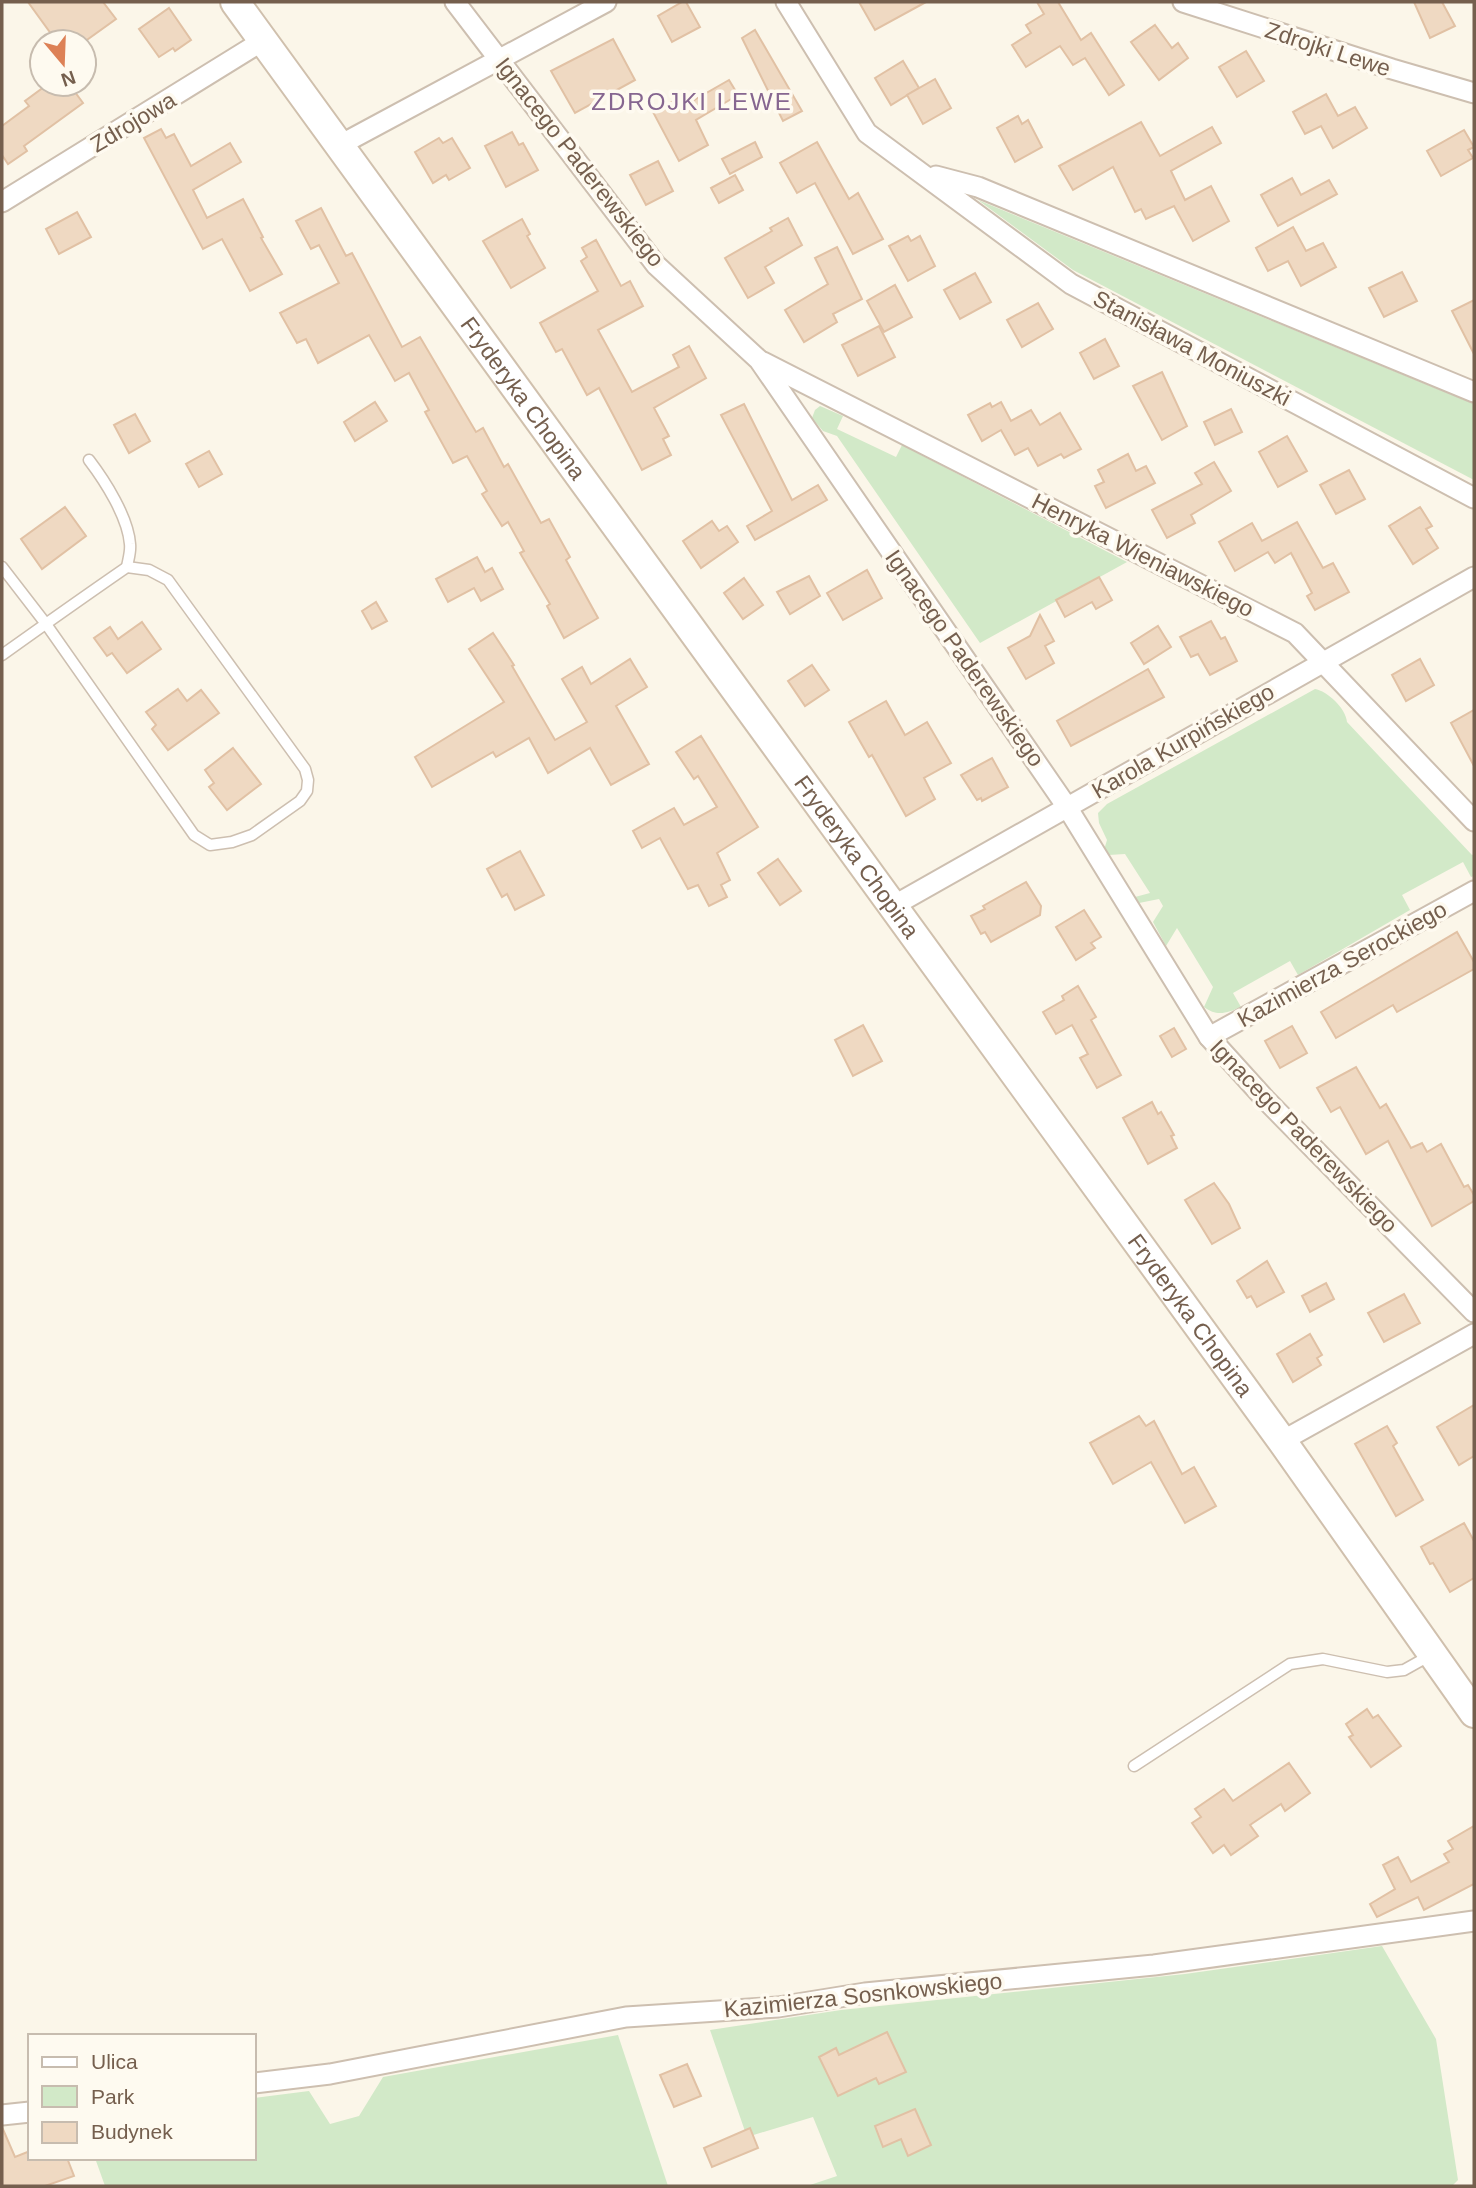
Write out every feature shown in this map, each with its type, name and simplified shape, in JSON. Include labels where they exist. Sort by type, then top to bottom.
[{"type":"street","name":"Fryderyka Chopina","points":[[235,2],[1282,1441],[1474,1713]]},
{"type":"street","name":"Ignacego Paderewskiego","points":[[455,2],[656,265],[759,360],[1067,807],[1209,1037],[1265,1099],[1474,1312]]},
{"type":"street","points":[[340,145],[606,2]]},
{"type":"street","name":"Stanisława Moniuszki","points":[[786,2],[867,132],[1071,284],[1474,498]]},
{"type":"street","name":"Zdrojki Lewe","points":[[1183,2],[1474,93]]},
{"type":"street","name":"Zdrojowa","points":[[2,202],[264,40]]},
{"type":"street","name":"Stanisława Moniuszki","points":[[925,173],[978,187],[1474,392]]},
{"type":"street","name":"Henryka Wieniawskiego","points":[[759,360],[1295,633],[1474,821]]},
{"type":"street","name":"Karola Kurpińskiego","points":[[893,906],[1474,577]]},
{"type":"street","name":"Kazimierza Serockiego","points":[[1209,1037],[1474,891]]},
{"type":"street","points":[[1282,1441],[1474,1334]]},
{"type":"street","name":"Kazimierza Sosnkowskiego","points":[[256,2083],[330,2074],[626,2017],[778,2007],[865,1993],[1153,1965],[1474,1921]]},
{"type":"street","points":[[2,2115],[28,2112]]},
{"type":"lane","points":[[89,460],[101,476],[126,525],[130,546],[127,567]]},
{"type":"lane","points":[[2,567],[46,624],[194,835],[210,845],[232,842],[252,835],[300,802],[307,791],[305,769],[168,580],[149,570],[127,567],[46,624],[2,655]]},
{"type":"lane","points":[[1134,1766],[1290,1664],[1323,1658],[1387,1672],[1404,1670],[1433,1654]]},
{"type":"green space","points":[[978,200],[1474,404],[1474,480],[1073,270]]},
{"type":"green space","points":[[820,406],[843,416],[837,429],[896,457],[902,445],[1127,562],[980,643],[837,436],[823,431],[812,418]]},
{"type":"green space","points":[[1315,689],[1335,701],[1347,722],[1472,855],[1474,854],[1474,876],[1471,877],[1463,862],[1402,895],[1410,910],[1298,975],[1290,961],[1233,993],[1241,1007],[1227,1012],[1213,1012],[1204,1007],[1213,987],[1177,928],[1166,946],[1153,922],[1163,906],[1159,899],[1139,903],[1135,897],[1150,893],[1125,854],[1109,855],[1104,850],[1107,840],[1099,823],[1098,813],[1107,804]]},
{"type":"green space","points":[[1382,1946],[1436,2039],[1458,2180],[1452,2186],[807,2186],[837,2176],[813,2117],[747,2137],[710,2030],[841,2010],[1185,1974]]},
{"type":"green space","points":[[618,2035],[668,2186],[105,2186],[96,2160],[256,2160],[256,2098],[309,2091],[330,2124],[359,2116],[383,2077]]},
{"type":"building","points":[[28,2],[103,2],[116,19],[98,32],[98,28],[47,28]]},
{"type":"building","points":[[686,2],[700,27],[672,42],[658,16]]},
{"type":"building","points":[[859,2],[926,2],[875,30]]},
{"type":"building","points":[[1037,2],[1058,2],[1081,40],[1091,33],[1124,85],[1109,95],[1085,58],[1073,65],[1060,46],[1026,67],[1012,45],[1031,33],[1026,25],[1044,14]]},
{"type":"building","points":[[1414,2],[1442,2],[1455,26],[1430,38]]},
{"type":"building","points":[[169,8],[191,40],[175,51],[173,48],[159,57],[139,29]]},
{"type":"building","points":[[1155,25],[1172,48],[1178,43],[1188,58],[1159,80],[1131,42]]},
{"type":"building","points":[[755,30],[802,111],[783,121],[742,38]]},
{"type":"building","points":[[613,39],[635,80],[575,113],[551,71]]},
{"type":"building","points":[[1246,51],[1264,81],[1237,97],[1219,67]]},
{"type":"building","points":[[903,61],[919,88],[891,105],[875,78]]},
{"type":"building","points":[[935,79],[951,108],[923,124],[907,95]]},
{"type":"building","points":[[729,80],[738,95],[696,120],[708,145],[679,161],[653,112],[683,96],[687,104]]},
{"type":"building","points":[[1326,94],[1338,116],[1355,107],[1367,128],[1333,148],[1321,126],[1305,134],[1293,112]]},
{"type":"building","points":[[29,98],[79,98],[83,103],[24,146],[27,151],[8,164],[2,155],[2,126],[29,106],[25,101]]},
{"type":"building","points":[[1018,116],[1022,124],[1028,120],[1042,147],[1015,162],[997,128]]},
{"type":"building","points":[[1141,122],[1160,156],[1212,127],[1221,143],[1171,171],[1185,200],[1211,186],[1229,221],[1193,241],[1174,206],[1146,219],[1141,209],[1135,212],[1113,167],[1073,190],[1059,166]]},
{"type":"building","points":[[161,129],[166,138],[174,134],[191,166],[230,143],[241,162],[193,190],[207,218],[243,199],[282,274],[250,291],[222,239],[203,249],[144,138]]},
{"type":"building","points":[[1464,130],[1474,147],[1468,150],[1473,158],[1441,176],[1427,151]]},
{"type":"building","points":[[512,132],[519,145],[523,143],[538,170],[506,187],[485,146]]},
{"type":"building","points":[[439,138],[443,143],[452,138],[470,168],[449,180],[446,175],[433,183],[415,152]]},
{"type":"building","points":[[755,142],[762,157],[730,174],[722,159]]},
{"type":"building","points":[[817,142],[849,199],[858,193],[883,239],[853,254],[815,183],[797,193],[780,163]]},
{"type":"building","points":[[658,161],[673,191],[646,205],[630,175]]},
{"type":"building","points":[[735,175],[743,190],[719,203],[711,188]]},
{"type":"building","points":[[1292,178],[1301,195],[1329,180],[1337,194],[1278,226],[1261,195]]},
{"type":"building","points":[[321,208],[346,256],[352,253],[402,347],[420,337],[476,432],[483,428],[504,467],[508,464],[541,523],[549,519],[570,557],[566,560],[598,618],[564,638],[547,606],[550,604],[520,553],[524,551],[508,522],[502,526],[482,494],[487,491],[467,456],[453,463],[425,412],[429,410],[409,373],[395,381],[369,335],[318,363],[306,339],[297,343],[280,313],[339,283],[319,245],[311,249],[296,221]]},
{"type":"building","points":[[77,212],[91,237],[59,254],[46,229]]},
{"type":"building","points":[[788,218],[802,245],[765,267],[774,283],[748,298],[725,258],[772,231],[770,228]]},
{"type":"building","points":[[522,219],[530,234],[527,236],[545,268],[511,288],[483,241]]},
{"type":"building","points":[[1293,227],[1306,251],[1323,243],[1336,267],[1301,286],[1288,261],[1268,271],[1256,248]]},
{"type":"building","points":[[908,236],[911,241],[920,236],[935,266],[908,281],[889,246]]},
{"type":"building","points":[[596,240],[621,286],[630,281],[643,306],[598,330],[632,392],[679,367],[673,355],[689,346],[706,378],[654,408],[669,436],[663,439],[671,455],[642,470],[599,388],[587,395],[562,349],[556,352],[540,323],[598,291],[581,261],[587,257],[582,248]]},
{"type":"building","points":[[837,247],[862,299],[833,314],[837,322],[804,342],[785,310],[828,284],[815,258]]},
{"type":"building","points":[[1402,272],[1417,301],[1384,317],[1369,288]]},
{"type":"building","points":[[975,273],[991,302],[960,319],[944,290]]},
{"type":"building","points":[[895,285],[912,317],[884,332],[867,301]]},
{"type":"building","points":[[1474,300],[1474,354],[1452,311]]},
{"type":"building","points":[[1038,303],[1053,329],[1022,347],[1007,320]]},
{"type":"building","points":[[879,326],[895,357],[858,376],[842,345]]},
{"type":"building","points":[[1105,339],[1119,366],[1094,379],[1080,353]]},
{"type":"building","points":[[1162,372],[1187,426],[1162,440],[1133,386]]},
{"type":"building","points":[[375,402],[387,421],[355,441],[344,422]]},
{"type":"building","points":[[1001,402],[1011,421],[1031,410],[1040,425],[1060,413],[1081,449],[1064,458],[1061,454],[1038,466],[1028,448],[1015,455],[1001,430],[982,441],[968,415],[990,403],[992,407]]},
{"type":"building","points":[[744,404],[792,500],[818,485],[827,500],[755,540],[747,526],[772,511],[721,415]]},
{"type":"building","points":[[1231,409],[1242,432],[1215,445],[1204,422]]},
{"type":"building","points":[[135,414],[150,441],[129,453],[114,425]]},
{"type":"building","points":[[1287,436],[1307,471],[1278,487],[1259,452]]},
{"type":"building","points":[[209,451],[222,474],[199,487],[186,464]]},
{"type":"building","points":[[1128,454],[1136,471],[1146,466],[1155,483],[1106,508],[1095,486],[1104,482],[1098,470]]},
{"type":"building","points":[[1214,462],[1231,491],[1191,515],[1195,523],[1167,538],[1152,510],[1202,484],[1195,473]]},
{"type":"building","points":[[1349,470],[1365,499],[1336,514],[1320,485]]},
{"type":"building","points":[[65,507],[86,536],[42,569],[21,539]]},
{"type":"building","points":[[1420,507],[1432,526],[1426,529],[1438,548],[1413,564],[1389,526]]},
{"type":"building","points":[[712,521],[719,531],[727,526],[738,542],[701,568],[683,541]]},
{"type":"building","points":[[1297,522],[1323,568],[1333,563],[1349,592],[1315,610],[1307,596],[1312,593],[1291,553],[1275,563],[1268,552],[1235,571],[1219,542],[1252,523],[1262,541]]},
{"type":"building","points":[[477,557],[485,572],[492,568],[503,589],[481,601],[474,588],[448,602],[436,579]]},
{"type":"building","points":[[867,570],[882,598],[843,620],[827,593]]},
{"type":"building","points":[[809,576],[820,596],[790,614],[777,592]]},
{"type":"building","points":[[1099,577],[1112,600],[1096,609],[1092,602],[1065,617],[1056,600]]},
{"type":"building","points":[[744,578],[763,605],[743,619],[724,593]]},
{"type":"building","points":[[376,602],[387,621],[372,629],[362,611]]},
{"type":"building","points":[[1040,615],[1054,641],[1045,646],[1054,663],[1026,679],[1008,648],[1030,636]]},
{"type":"building","points":[[1211,621],[1221,639],[1225,637],[1237,661],[1210,675],[1198,654],[1191,657],[1180,637]]},
{"type":"building","points":[[142,622],[161,649],[127,673],[112,653],[107,656],[94,638],[110,627],[118,639]]},
{"type":"building","points":[[1158,626],[1171,647],[1144,664],[1131,643]]},
{"type":"building","points":[[493,633],[514,665],[512,666],[555,740],[587,722],[562,679],[582,667],[591,684],[630,659],[647,687],[616,706],[649,764],[611,785],[590,748],[548,773],[529,738],[496,757],[493,752],[432,787],[415,757],[504,702],[469,649]]},
{"type":"building","points":[[1420,659],[1434,685],[1406,701],[1392,675]]},
{"type":"building","points":[[812,665],[829,690],[805,706],[788,681]]},
{"type":"building","points":[[1148,669],[1164,697],[1071,746],[1057,721]]},
{"type":"building","points":[[178,689],[187,701],[201,690],[219,713],[168,750],[152,729],[156,725],[146,712]]},
{"type":"building","points":[[886,701],[905,735],[927,722],[951,763],[924,778],[935,799],[906,816],[872,755],[869,757],[849,722]]},
{"type":"building","points":[[1474,710],[1474,766],[1451,723]]},
{"type":"building","points":[[701,736],[758,827],[717,853],[730,880],[721,885],[727,897],[709,906],[698,885],[688,889],[660,838],[642,848],[633,831],[674,808],[684,825],[717,807],[698,776],[694,779],[676,752]]},
{"type":"building","points":[[233,748],[261,784],[227,810],[209,787],[214,783],[205,770]]},
{"type":"building","points":[[992,758],[1008,787],[982,801],[981,798],[977,800],[961,775]]},
{"type":"building","points":[[520,851],[544,895],[515,910],[507,894],[502,897],[487,869]]},
{"type":"building","points":[[778,859],[801,891],[780,905],[758,873]]},
{"type":"building","points":[[1026,882],[1041,906],[1040,915],[991,942],[985,932],[981,934],[971,916],[985,909],[983,906]]},
{"type":"building","points":[[1084,910],[1101,937],[1091,943],[1095,948],[1076,960],[1056,927]]},
{"type":"building","points":[[1457,932],[1474,962],[1474,969],[1397,1012],[1393,1005],[1336,1038],[1321,1012]]},
{"type":"building","points":[[1078,986],[1096,1017],[1091,1020],[1121,1075],[1097,1088],[1080,1058],[1088,1054],[1072,1025],[1056,1034],[1043,1012],[1064,1000],[1062,996]]},
{"type":"building","points":[[863,1025],[882,1061],[853,1076],[835,1040]]},
{"type":"building","points":[[1292,1026],[1307,1053],[1280,1068],[1265,1041]]},
{"type":"building","points":[[1174,1028],[1186,1049],[1172,1057],[1160,1036]]},
{"type":"building","points":[[1356,1067],[1380,1108],[1386,1104],[1411,1148],[1422,1143],[1427,1152],[1441,1144],[1464,1187],[1468,1185],[1474,1195],[1474,1201],[1432,1226],[1388,1141],[1366,1154],[1340,1107],[1331,1112],[1317,1088]]},
{"type":"building","points":[[1152,1102],[1174,1135],[1171,1136],[1177,1148],[1148,1164],[1123,1118]]},
{"type":"building","points":[[1214,1183],[1229,1204],[1240,1228],[1212,1244],[1185,1200]]},
{"type":"building","points":[[1267,1261],[1284,1292],[1257,1307],[1251,1296],[1247,1298],[1237,1281]]},
{"type":"building","points":[[1326,1283],[1334,1299],[1310,1312],[1302,1296]]},
{"type":"building","points":[[1404,1294],[1420,1323],[1384,1342],[1368,1313]]},
{"type":"building","points":[[1310,1334],[1322,1355],[1317,1358],[1321,1365],[1293,1382],[1277,1354]]},
{"type":"building","points":[[1474,1405],[1474,1456],[1459,1465],[1437,1427]]},
{"type":"building","points":[[1139,1416],[1146,1426],[1154,1421],[1182,1474],[1194,1467],[1216,1506],[1185,1523],[1151,1462],[1113,1484],[1090,1443]]},
{"type":"building","points":[[1387,1426],[1397,1443],[1393,1446],[1423,1500],[1396,1516],[1355,1444]]},
{"type":"building","points":[[1464,1523],[1474,1541],[1474,1578],[1450,1592],[1421,1547]]},
{"type":"building","points":[[1367,1709],[1373,1718],[1378,1715],[1401,1746],[1371,1767],[1349,1737],[1353,1735],[1346,1724]]},
{"type":"building","points":[[1289,1763],[1310,1793],[1285,1811],[1281,1804],[1250,1825],[1258,1836],[1231,1855],[1224,1845],[1213,1853],[1192,1823],[1201,1817],[1195,1809],[1224,1789],[1233,1801]]},
{"type":"building","points":[[1474,1826],[1474,1884],[1424,1910],[1418,1897],[1377,1917],[1370,1904],[1395,1889],[1383,1865],[1398,1857],[1411,1882],[1449,1862],[1444,1854],[1453,1849],[1448,1841]]},
{"type":"building","points":[[887,2032],[906,2072],[879,2084],[876,2078],[838,2096],[819,2057],[836,2048],[839,2055]]},
{"type":"building","points":[[687,2064],[701,2096],[674,2107],[660,2075]]},
{"type":"building","points":[[915,2109],[931,2145],[908,2156],[901,2139],[883,2147],[875,2126]]},
{"type":"building","points":[[2,2127],[15,2157],[28,2152],[28,2160],[68,2160],[74,2176],[45,2186],[2,2186]]},
{"type":"building","points":[[750,2128],[758,2148],[712,2167],[704,2148]]},
{"type":"district","name":"ZDROJKI LEWE","points":[[692,102]]}]
